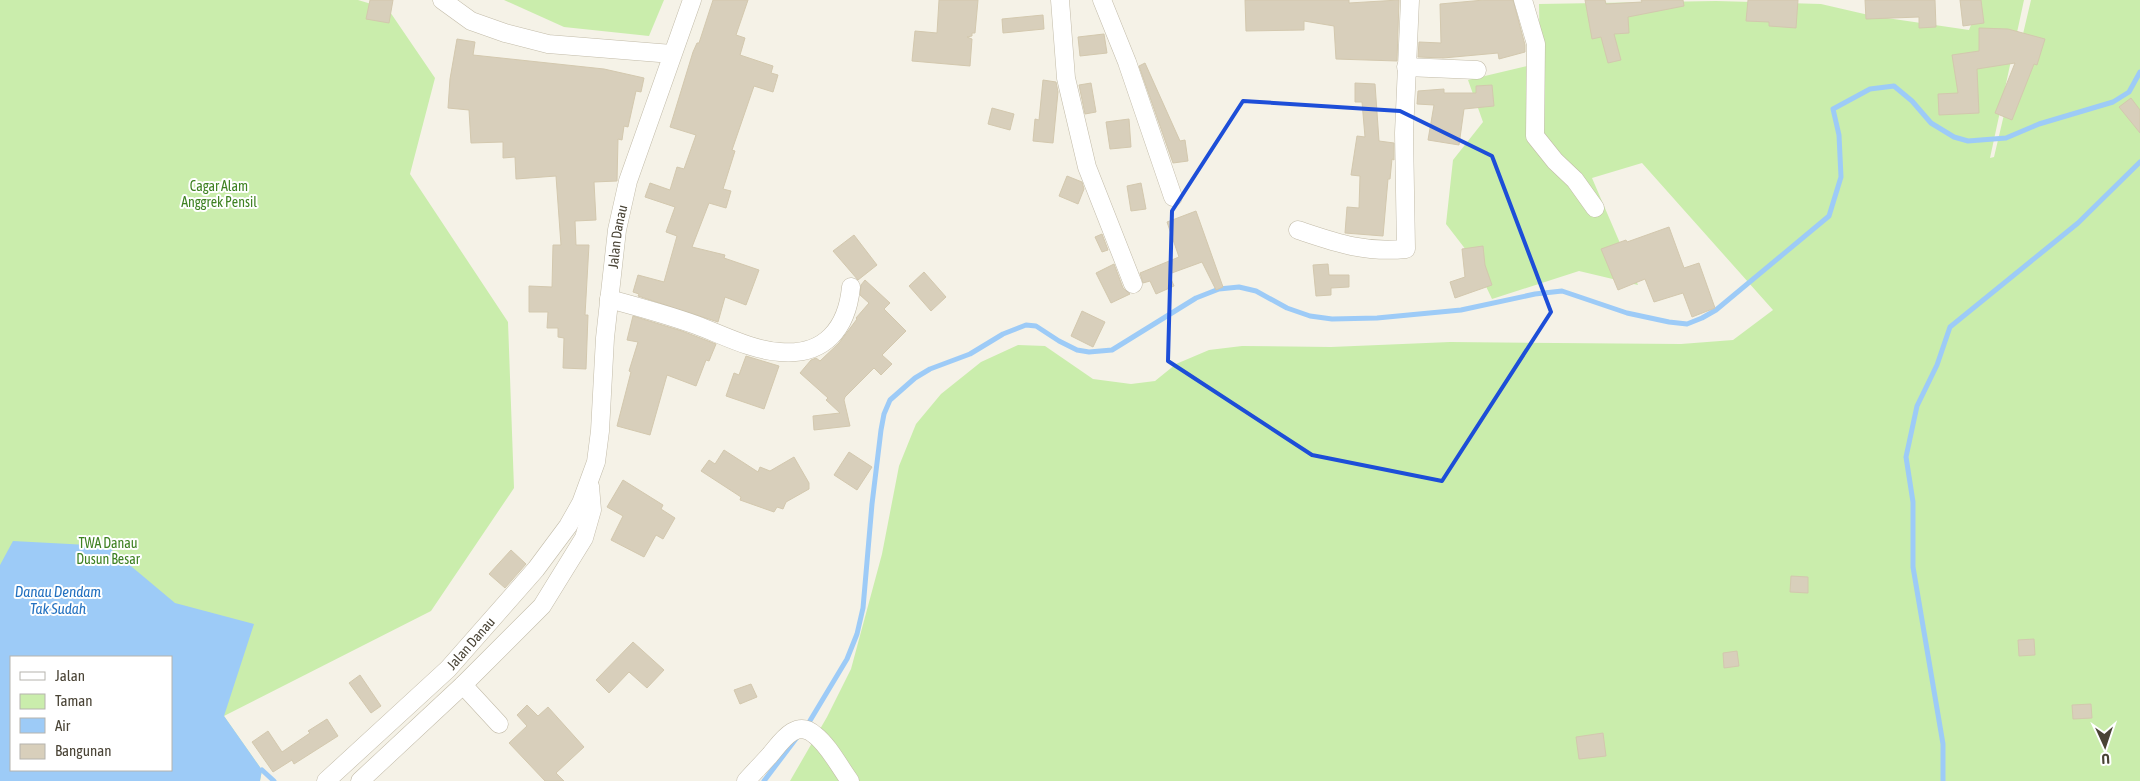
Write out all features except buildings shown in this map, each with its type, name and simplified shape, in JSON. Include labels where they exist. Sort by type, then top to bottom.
[{"type":"street","points":[[442,0],[471,22],[505,34],[540,42],[582,48],[672,54]]},
{"type":"street","name":"Jalan Danau","points":[[326,781],[448,669],[530,576],[568,526],[589,483],[596,462],[600,431],[605,338],[616,230],[628,181],[692,0]]},
{"type":"street","points":[[1060,0],[1066,78],[1085,158],[1110,229],[1133,284]]},
{"type":"street","points":[[1102,0],[1127,62],[1173,198]]},
{"type":"street","points":[[1298,230],[1341,244],[1368,250],[1406,249],[1403,182],[1410,0]]},
{"type":"street","points":[[1523,0],[1536,44],[1535,136],[1555,161],[1575,180],[1595,208]]},
{"type":"street","points":[[1406,68],[1477,70]]},
{"type":"street","points":[[609,298],[669,316],[744,343],[778,352],[794,352],[825,342],[839,327],[849,307],[851,287]]},
{"type":"street","name":"Jalan Danau","points":[[360,781],[463,685],[542,606],[584,538],[592,510],[589,483]]},
{"type":"street","points":[[463,685],[499,724]]},
{"type":"street","points":[[746,781],[785,736],[796,730],[803,729],[810,731],[819,738],[850,781]]},
{"type":"highlighted area","points":[[1243,101],[1400,111],[1492,156],[1551,312],[1442,481],[1312,455],[1168,361],[1172,211]]},
{"type":"green space","name":"Cagar Alam Anggrek Pensil","points":[[0,0],[358,0],[388,9],[435,78],[410,174],[508,322],[514,488],[431,611],[224,716],[262,770],[260,781],[0,781]]},
{"type":"green space","points":[[504,0],[664,0],[649,36],[564,27]]},
{"type":"green space","points":[[1981,0],[2024,0],[1990,158],[1994,157],[2031,0],[2140,0],[2140,781],[790,781],[827,717],[851,669],[882,554],[899,466],[916,424],[941,394],[981,362],[1018,345],[1045,346],[1093,379],[1131,384],[1155,381],[1176,364],[1209,350],[1242,346],[1331,347],[1450,342],[1681,344],[1733,340],[1773,310],[1642,163],[1592,178],[1638,285],[1579,271],[1492,299],[1473,259],[1446,224],[1453,160],[1483,122],[1468,80],[1540,63],[1539,4],[1716,1],[1821,4],[1873,16],[1969,30]]},
{"type":"water","name":"Danau Dendam Tak Sudah","points":[[13,541],[107,546],[175,603],[254,624],[224,716],[262,770],[260,781],[0,781],[0,565]]},
{"type":"waterway","points":[[808,724],[847,659],[857,634],[863,608],[872,504],[884,414],[890,400],[915,378],[930,369],[970,354],[1003,334],[1026,325],[1036,326],[1077,350],[1089,352],[1112,350],[1196,298],[1219,289],[1239,287],[1256,291],[1287,308],[1310,316],[1332,319],[1377,318],[1461,310],[1535,294],[1562,291],[1627,313],[1687,324],[1716,310],[1829,216],[1841,177],[1839,135],[1833,109],[1870,89],[1894,86],[1912,101],[1931,123],[1954,137],[1968,141],[2006,138],[2039,124],[2113,102],[2129,92],[2140,72]]},
{"type":"waterway","points":[[1943,781],[1943,744],[1913,567],[1913,502],[1906,457],[1917,406],[1937,365],[1950,327],[2078,223],[2140,162]]},
{"type":"waterway","points":[[764,781],[798,736]]},
{"type":"waterway","points":[[262,770],[274,781]]},
{"type":"park label","name":"TWA Danau Dusun Besar","points":[[108,552]]}]
